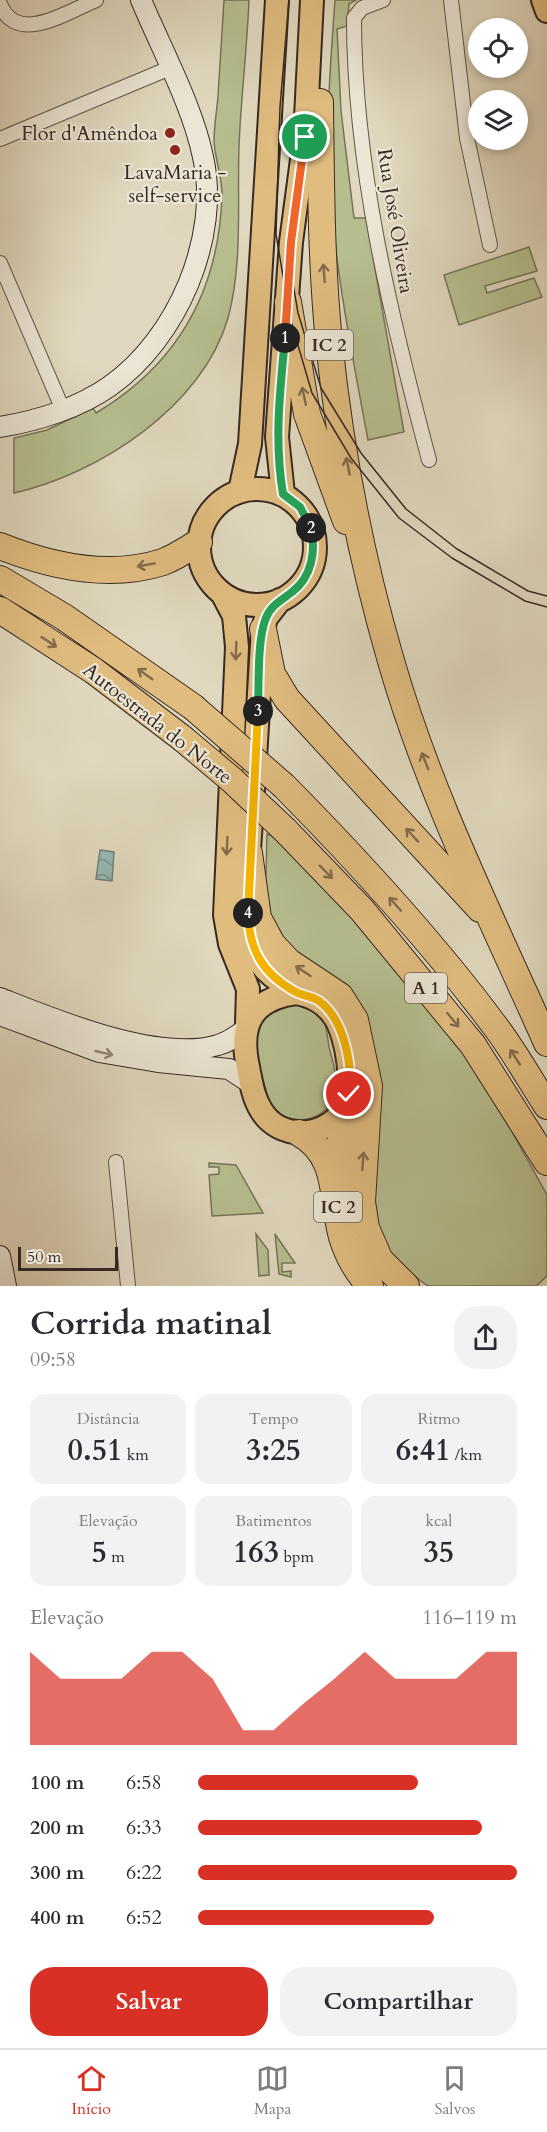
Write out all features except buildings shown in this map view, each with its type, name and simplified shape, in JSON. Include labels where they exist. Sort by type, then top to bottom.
[{"type":"highway","name":"IC 2","points":[[320,102],[322,239],[329,341],[339,419],[370,586],[391,662],[423,756],[494,925],[547,1042]]},
{"type":"highway","name":"IC 2","points":[[288,302],[298,372],[312,431],[370,586]]},
{"type":"highway","points":[[0,546],[52,564],[87,568],[127,567],[163,561],[200,542]]},
{"type":"highway","name":"Autoestrada do Norte","points":[[0,579],[64,617],[193,707],[284,786],[347,849],[423,935],[496,1028],[547,1106]]},
{"type":"highway","name":"Autoestrada do Norte","points":[[0,610],[94,670],[182,738],[285,830],[362,910],[473,1045],[547,1162]]},
{"type":"highway","points":[[263,629],[270,668],[287,699],[494,925]]},
{"type":"highway","points":[[249,853],[258,918],[272,944],[289,962],[340,996],[355,1020],[369,1086],[362,1202],[366,1228],[379,1258]]},
{"type":"highway","points":[[343,1112],[340,1143],[353,1218],[365,1246],[406,1286]]},
{"type":"highway","name":"IC 2","points":[[299,1133],[312,1142],[326,1159],[333,1175],[341,1234],[348,1255],[356,1271],[370,1286]]},
{"type":"highway","points":[[531,1139],[547,1172]]},
{"type":"main road","points":[[259,318],[250,258],[252,158],[261,0]]},
{"type":"main road","points":[[240,490],[249,458],[259,318],[267,132],[277,0]]},
{"type":"main road","name":"IC 2","points":[[288,302],[291,242],[305,137],[312,0]]},
{"type":"main road","name":"IC 2","points":[[291,242],[311,175],[320,102],[325,0]]},
{"type":"main road","points":[[543,0],[547,11]]},
{"type":"main road","points":[[283,494],[277,437],[288,302]]},
{"type":"main road","points":[[240,490],[267,490],[283,494],[300,507],[307,518],[313,545],[312,561],[304,580],[280,600],[266,618],[263,629],[249,853],[251,943],[265,969],[296,993],[321,1002],[336,1019],[346,1054],[350,1086],[343,1112],[324,1128],[299,1133],[286,1131],[268,1120],[255,1098],[244,1046],[248,988],[226,931],[237,647],[234,616],[223,596],[206,574],[200,542],[207,517],[214,508],[240,490]]},
{"type":"main road","points":[[223,596],[250,605],[280,600]]},
{"type":"main road","points":[[246,1026],[256,1010],[269,1000],[296,993]]},
{"type":"street","points":[[0,4],[3,12],[15,24],[34,26],[96,0]]},
{"type":"street","points":[[0,428],[63,410],[110,386],[146,356],[175,312],[191,276],[203,237],[206,195],[204,158],[194,124],[141,0]]},
{"type":"street","name":"Rua José Oliveira","points":[[382,0],[362,8],[354,18],[365,158],[385,284],[429,460]]},
{"type":"street","points":[[451,0],[467,138],[490,245]]},
{"type":"street","points":[[0,139],[170,68]]},
{"type":"street","points":[[0,263],[63,410]]},
{"type":"street","points":[[0,998],[104,1036],[171,1048],[210,1048],[230,1041],[246,1026]]},
{"type":"street","points":[[0,1015],[99,1052],[158,1062],[221,1067],[242,1076],[252,1084]]},
{"type":"street","points":[[116,1162],[128,1286]]},
{"type":"street","points":[[0,1256],[6,1286]]},
{"type":"green space","points":[[224,0],[249,0],[239,146],[236,276],[228,318],[215,350],[196,380],[172,407],[144,431],[80,470],[47,484],[14,493],[14,438],[47,430],[93,408],[96,413],[125,393],[150,372],[171,348],[189,321],[202,293],[213,262],[222,195],[214,130]]},
{"type":"green space","points":[[335,0],[356,0],[349,4],[347,26],[337,29],[341,111],[354,218],[366,218],[404,432],[368,440],[341,287],[329,171],[328,116]]},
{"type":"green space","points":[[529,247],[537,271],[485,286],[487,293],[534,278],[542,297],[459,325],[444,275]]},
{"type":"green space","points":[[267,834],[280,839],[363,927],[459,1046],[505,1119],[547,1195],[547,1276],[536,1286],[428,1286],[395,1262],[370,1222],[373,1093],[284,945],[262,897],[266,873]]},
{"type":"green space","points":[[295,1004],[316,1014],[325,1024],[336,1080],[334,1097],[324,1111],[317,1116],[301,1120],[292,1119],[277,1112],[266,1098],[256,1047],[258,1026],[262,1018],[269,1011]]},
{"type":"green space","points":[[209,1163],[236,1165],[263,1213],[212,1216],[209,1175],[219,1174],[219,1167],[209,1167]]},
{"type":"green space","points":[[256,1234],[268,1250],[269,1275],[259,1276]]},
{"type":"green space","points":[[275,1234],[295,1263],[282,1263],[282,1272],[291,1271],[291,1277],[279,1274]]},
{"type":"water","points":[[100,850],[114,852],[112,881],[96,879]]},
{"type":"tram line","points":[[289,0],[280,107],[276,234],[290,318],[312,393],[351,458],[399,518],[452,558],[525,601],[547,607]]},
{"type":"tram line","points":[[289,260],[298,313],[321,388],[361,453],[406,509],[457,549],[528,591],[547,596]]},
{"type":"place","name":"Flor d'Amêndoa","points":[[170,133]]},
{"type":"place","name":"LavaMaria - self-service","points":[[175,150]]},
{"type":"route","points":[[305,137],[291,242],[277,452],[283,494],[300,507],[307,518],[312,531],[313,554],[304,580],[271,609],[263,629],[249,853],[248,919],[251,943],[256,957],[265,969],[296,993],[313,997],[321,1002],[336,1019],[348,1064],[349,1094]]}]
